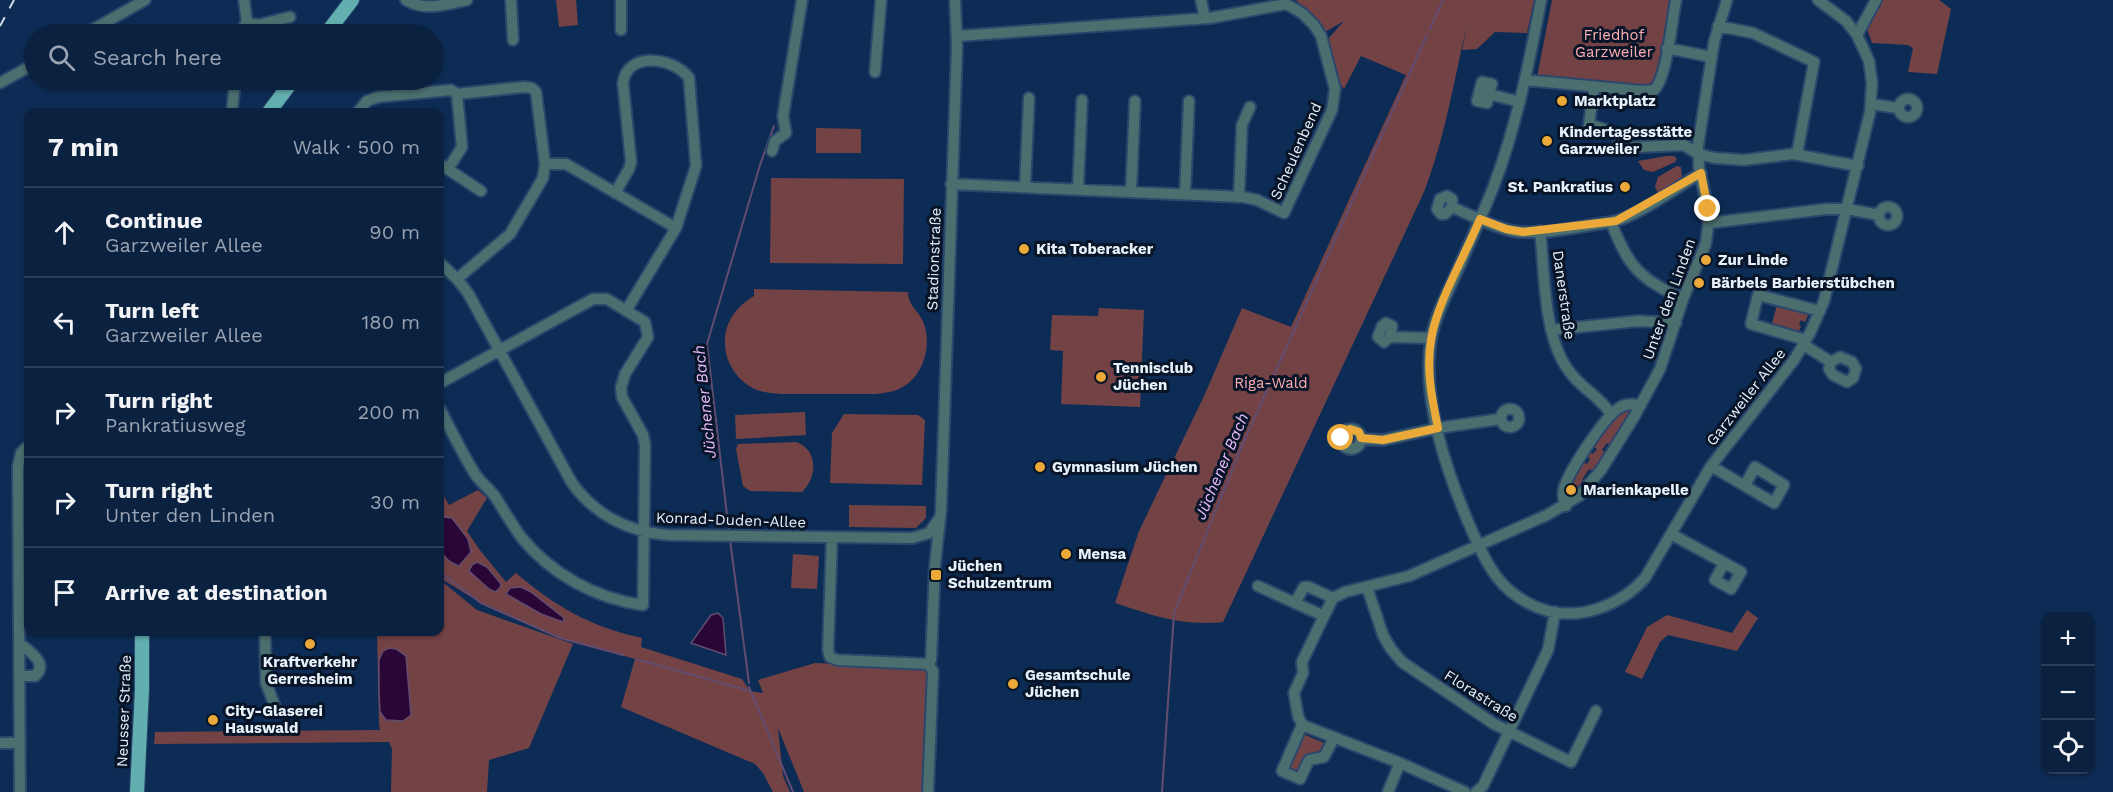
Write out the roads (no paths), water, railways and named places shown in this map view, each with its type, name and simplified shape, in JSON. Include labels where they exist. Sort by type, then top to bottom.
[{"type":"main road","points":[[334,24],[352,0]]},
{"type":"main road","points":[[272,108],[286,90]]},
{"type":"main road","name":"Neusser Straße","points":[[137,792],[142,636]]},
{"type":"street","points":[[103,24],[145,0]]},
{"type":"street","points":[[244,0],[247,22],[254,24]]},
{"type":"street","points":[[406,0],[422,6],[454,4],[467,0]]},
{"type":"street","points":[[511,0],[513,40]]},
{"type":"street","points":[[621,0],[621,30]]},
{"type":"street","points":[[772,151],[775,141],[786,133],[783,116],[802,0]]},
{"type":"street","points":[[875,72],[881,0]]},
{"type":"street","name":"Stadionstraße","points":[[928,792],[933,671],[928,664],[931,660],[939,518],[957,36],[955,0]]},
{"type":"street","points":[[957,36],[1205,18],[1201,0]]},
{"type":"street","name":"Garzweiler Allee","points":[[1541,0],[1520,102],[1503,161],[1431,338],[1430,376],[1438,428],[1455,488],[1478,545],[1495,576],[1508,590],[1535,606],[1556,612],[1592,611],[1628,594],[1640,584],[1712,466],[1794,360],[1820,311],[1847,209],[1871,104],[1870,66],[1857,35],[1846,21],[1818,0]]},
{"type":"street","points":[[1525,80],[1647,92],[1657,88],[1661,80],[1676,0]]},
{"type":"street","name":"Unter den Linden","points":[[1333,598],[1341,593],[1409,576],[1566,506],[1583,493],[1594,480],[1641,405],[1664,360],[1683,299],[1703,252],[1709,223],[1698,154],[1711,57],[1727,0]]},
{"type":"street","points":[[1857,35],[1876,0]]},
{"type":"street","name":"Scheulenbend","points":[[1205,18],[1286,3],[1319,32],[1333,81],[1335,97],[1332,110],[1284,213],[1257,201],[1239,197]]},
{"type":"street","points":[[262,24],[290,17]]},
{"type":"street","points":[[1718,26],[1753,33],[1814,62],[1797,154]]},
{"type":"street","points":[[1667,48],[1711,57]]},
{"type":"street","points":[[615,193],[631,162],[623,83],[625,73],[636,63],[669,62],[689,78],[696,156],[695,171],[676,228],[626,310]]},
{"type":"street","points":[[0,83],[24,70]]},
{"type":"street","points":[[361,108],[367,101],[378,97],[451,90],[457,94],[523,87],[535,90],[544,164],[542,181],[510,234],[457,279]]},
{"type":"street","points":[[1594,87],[1589,124],[1620,135],[1617,148],[1684,145],[1698,154],[1740,160],[1797,154],[1857,166]]},
{"type":"street","points":[[232,108],[234,90]]},
{"type":"street","points":[[457,94],[462,147],[444,167],[481,191]]},
{"type":"street","points":[[1490,94],[1520,102]]},
{"type":"street","points":[[1025,187],[1029,98]]},
{"type":"street","points":[[1078,189],[1082,100]]},
{"type":"street","points":[[1131,192],[1135,101]]},
{"type":"street","points":[[1185,194],[1189,101]]},
{"type":"street","points":[[1871,104],[1898,108]]},
{"type":"street","points":[[951,184],[1239,197],[1242,125],[1250,107]]},
{"type":"street","points":[[544,164],[566,164],[676,228]]},
{"type":"street","points":[[1452,207],[1510,230],[1540,231],[1611,222],[1629,215],[1701,173]]},
{"type":"street","points":[[1709,223],[1816,210],[1847,209],[1879,215]]},
{"type":"street","points":[[1611,222],[1623,251],[1633,265],[1652,284],[1683,299]]},
{"type":"street","name":"Danerstraße","points":[[1540,231],[1551,330],[1559,356],[1570,372],[1611,414]]},
{"type":"street","name":"Konrad-Duden-Allee","points":[[444,267],[457,279],[474,304],[577,490],[611,519],[643,531],[660,534],[862,538],[912,538],[926,535]]},
{"type":"street","name":"Garzweiler Allee","points":[[1820,311],[1758,295],[1751,324],[1805,343],[1831,362]]},
{"type":"street","points":[[444,381],[593,299],[607,299],[645,322],[648,337],[625,374],[621,388],[622,397],[644,440],[643,605],[615,600],[568,578],[539,556],[512,525],[494,495],[474,473],[444,417]]},
{"type":"street","points":[[1551,330],[1638,321],[1676,323]]},
{"type":"street","points":[[1390,337],[1431,338]]},
{"type":"street","points":[[1566,506],[1563,493],[1567,480],[1611,414],[1626,405],[1641,405]]},
{"type":"street","points":[[1361,438],[1383,440],[1438,428],[1500,419]]},
{"type":"street","points":[[20,792],[18,467],[21,453],[24,450]]},
{"type":"street","name":"Garzweiler Allee","points":[[1712,466],[1745,485]]},
{"type":"street","points":[[936,560],[926,535],[939,518]]},
{"type":"street","points":[[1671,534],[1724,563]]},
{"type":"street","points":[[832,537],[828,650],[830,657],[838,660],[928,664]]},
{"type":"street","points":[[1258,586],[1324,616]]},
{"type":"street","points":[[1295,603],[1302,588],[1306,586],[1333,598],[1302,662],[1303,673],[1294,693],[1302,725],[1400,763],[1465,792]]},
{"type":"street","name":"Florastraße","points":[[1366,587],[1383,635],[1398,658],[1488,721],[1510,733],[1571,762],[1596,711]]},
{"type":"street","points":[[1476,792],[1483,786],[1510,733],[1549,646],[1556,612]]},
{"type":"street","points":[[265,636],[266,683],[276,709]]},
{"type":"street","points":[[19,643],[36,658],[40,665],[39,672],[34,676],[20,676]]},
{"type":"street","points":[[1302,725],[1281,771],[1300,779],[1308,761],[1326,756],[1334,738]]},
{"type":"street","points":[[0,743],[20,743]]},
{"type":"street","points":[[1388,792],[1400,763]]},
{"type":"waterway","name":"Jüchener Bach","points":[[1430,29],[1443,0]]},
{"type":"waterway","name":"Jüchener Bach","points":[[1162,792],[1174,613],[1242,446],[1427,35]]},
{"type":"waterway","name":"Jüchener Bach","points":[[729,532],[707,344],[760,165],[774,126]]},
{"type":"waterway","name":"Jüchener Bach","points":[[730,540],[749,683]]},
{"type":"waterway","points":[[444,575],[481,603],[560,638],[623,655]]},
{"type":"waterway","points":[[636,659],[750,691]]},
{"type":"waterway","name":"Jüchener Bach","points":[[749,687],[793,792]]},
{"type":"railway","points":[[0,26],[14,0]]},
{"type":"place","name":"Marktplatz","points":[[1562,101]]},
{"type":"place","name":"Kindertagesstätte Garzweiler","points":[[1547,141]]},
{"type":"place","name":"St. Pankratius","points":[[1625,187]]},
{"type":"place","name":"Kita Toberacker","points":[[1024,249]]},
{"type":"place","name":"Zur Linde","points":[[1706,260]]},
{"type":"place","name":"Bärbels Barbierstübchen","points":[[1699,283]]},
{"type":"place","name":"Tennisclub Jüchen","points":[[1101,377]]},
{"type":"place","name":"Gymnasium Jüchen","points":[[1040,467]]},
{"type":"place","name":"Marienkapelle","points":[[1571,490]]},
{"type":"place","name":"Mensa","points":[[1066,554]]},
{"type":"place","name":"Jüchen Schulzentrum","points":[[936,575]]},
{"type":"place","name":"Kraftverkehr Gerresheim","points":[[310,644]]},
{"type":"place","name":"Gesamtschule Jüchen","points":[[1013,684]]},
{"type":"place","name":"City-Glaserei Hauswald","points":[[213,720]]},
{"type":"park label","name":"Friedhof Garzweiler","points":[[1614,44]]},
{"type":"park label","name":"Riga-Wald","points":[[1271,383]]}]
